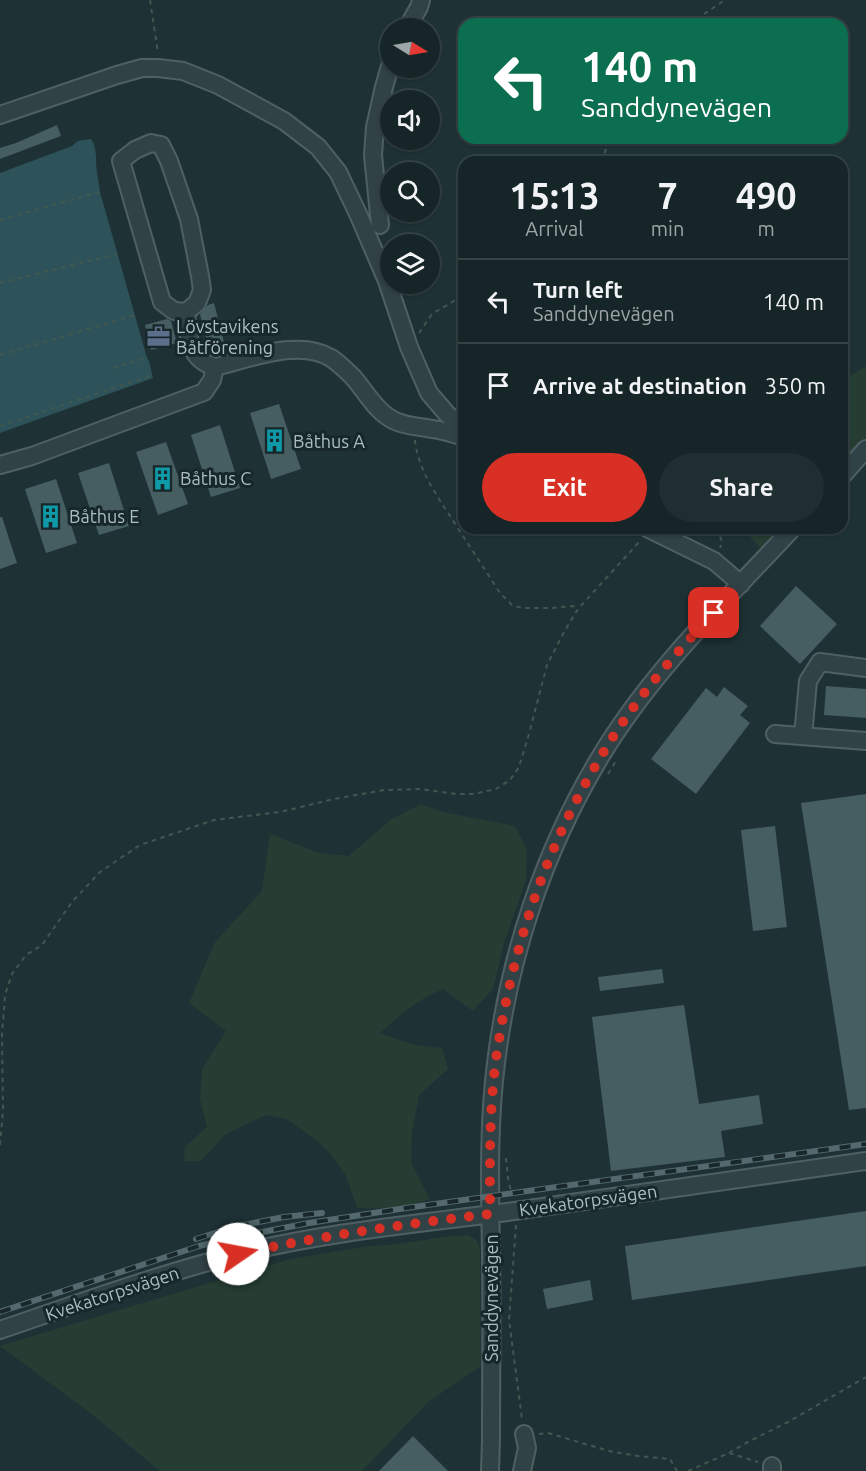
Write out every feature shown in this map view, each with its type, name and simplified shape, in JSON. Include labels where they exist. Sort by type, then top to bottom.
[{"type":"street","points":[[413,18],[421,0]]},
{"type":"street","points":[[0,115],[117,75],[142,68],[158,68],[183,71],[218,85],[284,121],[318,147],[338,172],[387,281],[409,347],[429,393],[458,424]]},
{"type":"street","points":[[380,225],[373,155],[375,127],[387,78]]},
{"type":"street","points":[[151,142],[161,145],[169,161],[189,219],[202,290],[197,303],[186,312],[174,311],[162,302],[121,161],[135,150],[151,142]]},
{"type":"street","points":[[186,312],[193,353],[205,364],[215,367],[284,350],[320,352],[332,358],[348,372],[372,402],[389,418],[401,424],[458,435]]},
{"type":"street","points":[[0,465],[32,456],[204,392],[212,380],[215,367]]},
{"type":"street","points":[[848,470],[866,450]]},
{"type":"street","points":[[660,534],[714,561],[741,584]]},
{"type":"street","name":"Sanddynevägen","points":[[490,1471],[492,1099],[503,1016],[522,937],[550,855],[579,795],[624,722],[680,650],[741,584],[797,534]]},
{"type":"street","points":[[803,736],[808,681],[820,663],[866,669]]},
{"type":"street","points":[[775,734],[866,741]]},
{"type":"street","name":"Kvekatorpsvägen","points":[[0,1330],[148,1280],[238,1254],[283,1245],[391,1226],[514,1211],[866,1161]]},
{"type":"street","points":[[522,1471],[527,1448],[524,1434]]},
{"type":"path","points":[[150,0],[159,58],[158,68]]},
{"type":"path","points":[[698,18],[725,0]]},
{"type":"path","points":[[0,220],[100,192]]},
{"type":"path","points":[[0,283],[117,254]]},
{"type":"path","points":[[409,347],[413,345],[432,314],[458,299]]},
{"type":"path","points":[[0,355],[135,315]]},
{"type":"path","points":[[112,368],[147,358]]},
{"type":"path","points":[[0,426],[153,375]]},
{"type":"path","points":[[418,427],[415,436],[416,449],[421,465],[458,528]]},
{"type":"path","points":[[462,534],[500,593],[512,605],[522,608],[573,606],[578,609]]},
{"type":"path","points":[[0,1145],[3,1111],[2,1035],[5,995],[12,974],[26,955],[42,945],[72,902],[100,872],[140,845],[214,820],[280,812],[384,790],[420,789],[474,794],[496,789],[510,780],[519,767],[547,665],[564,633],[578,609],[635,547],[644,534]]},
{"type":"path","points":[[714,561],[722,542],[719,534]]},
{"type":"path","points":[[604,782],[620,755]]},
{"type":"path","points":[[506,1158],[517,1228],[508,1320],[524,1434],[548,1433],[609,1451],[670,1459],[677,1471]]},
{"type":"path","points":[[688,1471],[729,1453],[788,1422],[866,1377]]},
{"type":"path","points":[[729,1453],[772,1468]]},
{"type":"green space","points":[[866,366],[866,438],[848,458],[848,377]]},
{"type":"green space","points":[[747,534],[775,534],[761,549]]},
{"type":"green space","points":[[421,804],[442,812],[515,826],[527,850],[526,880],[505,940],[493,989],[473,1011],[443,989],[417,1003],[380,1033],[414,1045],[442,1048],[448,1069],[419,1095],[412,1134],[411,1163],[430,1199],[394,1207],[357,1208],[346,1176],[331,1154],[287,1119],[266,1115],[226,1134],[201,1161],[184,1161],[185,1147],[207,1127],[200,1099],[202,1069],[226,1031],[189,1003],[215,942],[262,891],[270,834],[319,853],[349,856],[390,820]]},
{"type":"green space","points":[[469,1235],[476,1240],[480,1249],[481,1366],[428,1402],[362,1471],[160,1471],[93,1415],[0,1346],[291,1259],[363,1247]]},
{"type":"water","points":[[91,139],[95,151],[100,192],[153,378],[0,433],[0,173],[72,146],[78,141]]},
{"type":"building","points":[[57,125],[61,136],[0,159],[0,148]]},
{"type":"building","points":[[214,303],[224,342],[208,346],[200,314],[208,305]]},
{"type":"building","points":[[167,319],[171,321],[177,343],[151,350],[145,325]]},
{"type":"building","name":"Båthus A","points":[[279,404],[301,469],[271,479],[250,413]]},
{"type":"building","points":[[220,425],[240,488],[211,497],[191,435]]},
{"type":"building","name":"Båthus C","points":[[166,442],[188,504],[158,515],[136,452]]},
{"type":"building","points":[[109,463],[129,526],[99,535],[78,473]]},
{"type":"building","name":"Båthus E","points":[[56,479],[77,543],[46,553],[25,489]]},
{"type":"building","points":[[0,517],[2,517],[17,563],[0,569]]},
{"type":"building","points":[[796,586],[837,624],[800,664],[760,626]]},
{"type":"building","points":[[826,686],[866,689],[866,718],[824,715]]},
{"type":"building","points":[[724,687],[748,706],[740,715],[750,723],[696,794],[651,759],[706,688],[717,697]]},
{"type":"building","points":[[866,794],[866,1108],[849,1110],[801,803]]},
{"type":"building","points":[[775,826],[787,927],[753,931],[741,830]]},
{"type":"building","points":[[662,969],[664,983],[600,991],[598,977]]},
{"type":"building","points":[[684,1005],[699,1104],[759,1095],[763,1124],[721,1131],[725,1157],[611,1171],[592,1017]]},
{"type":"building","points":[[866,1211],[866,1266],[632,1300],[625,1246]]},
{"type":"building","points":[[590,1280],[593,1300],[547,1309],[543,1289]]},
{"type":"building","points":[[413,1436],[448,1471],[379,1471]]},
{"type":"railway","points":[[0,1312],[199,1246],[309,1223],[866,1144]]},
{"type":"railway","points":[[196,1239],[233,1227],[284,1217],[322,1213]]},
{"type":"place","name":"Lövstavikens Båtförening","points":[[158,336]]},
{"type":"place","name":"Båthus A","points":[[275,441]]},
{"type":"place","name":"Båthus C","points":[[162,478]]},
{"type":"place","name":"Båthus E","points":[[51,516]]},
{"type":"route","points":[[238,1254],[391,1226],[490,1214],[492,1099],[505,1004],[522,937],[550,855],[574,804],[624,722],[686,642],[714,613]]}]
